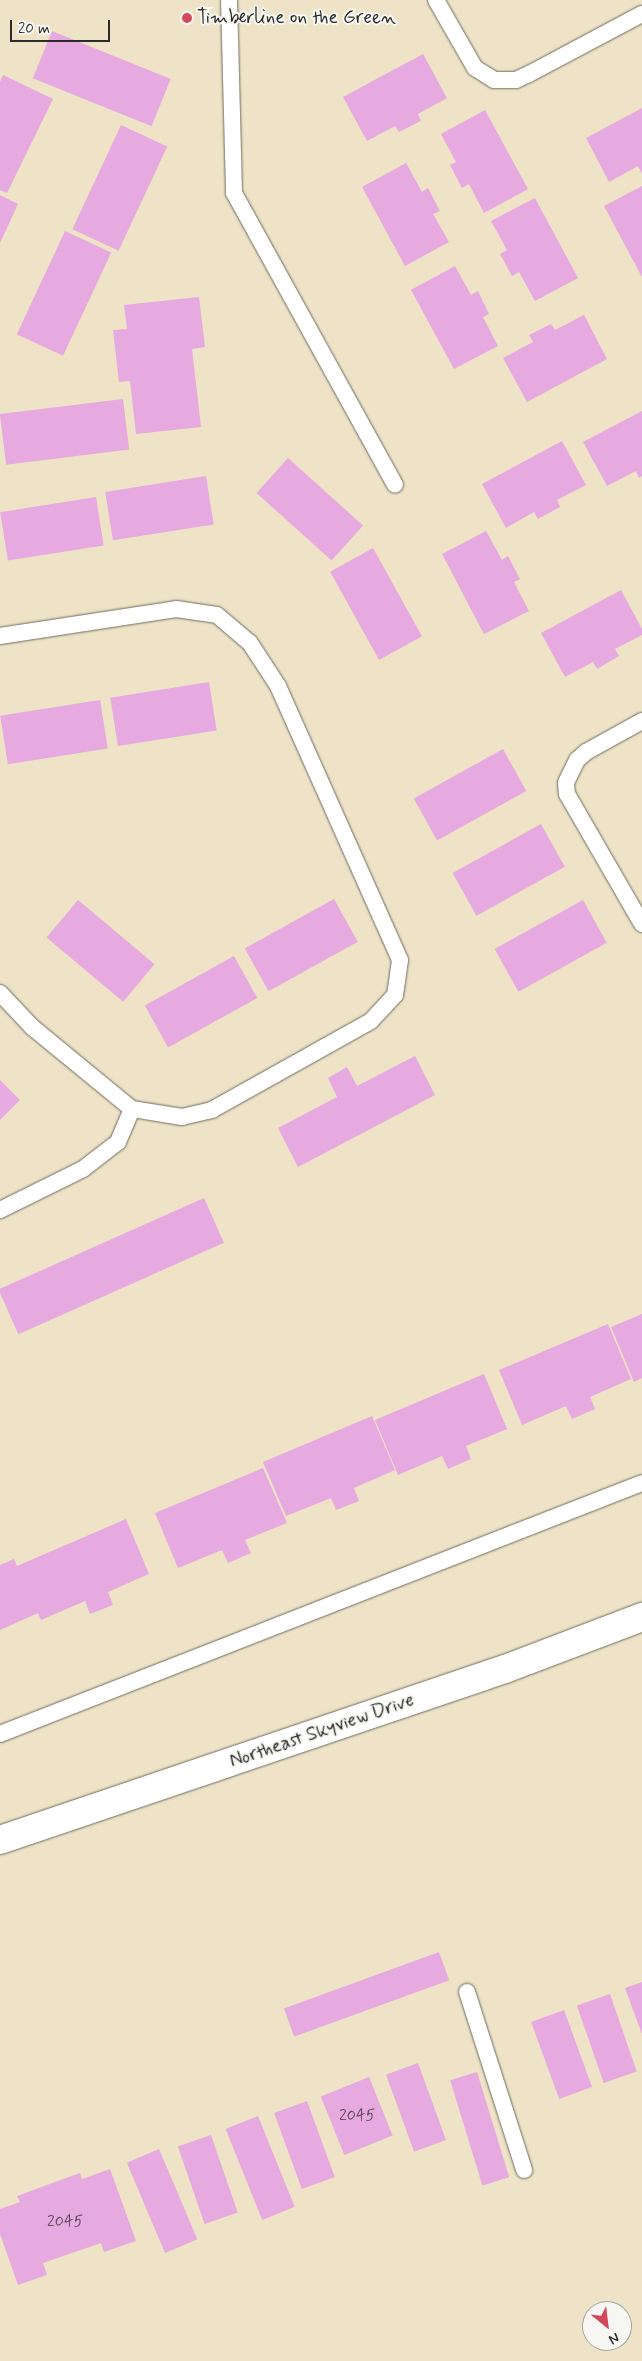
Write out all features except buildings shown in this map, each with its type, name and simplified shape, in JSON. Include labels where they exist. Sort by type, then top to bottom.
[{"type":"street","name":"Northeast Skyview Drive","points":[[0,1840],[505,1669],[642,1617]]},
{"type":"lane","points":[[229,0],[234,193],[395,485]]},
{"type":"lane","points":[[436,0],[475,68],[494,80],[516,80],[642,14]]},
{"type":"lane","points":[[0,636],[176,609],[218,615],[250,643],[278,686],[400,960],[396,995],[371,1021],[212,1110],[182,1117],[132,1109],[32,1027],[0,993]]},
{"type":"lane","points":[[642,721],[586,752],[577,760],[566,782],[567,794],[642,924]]},
{"type":"lane","points":[[0,1210],[83,1169],[118,1142],[132,1109]]},
{"type":"lane","points":[[0,1734],[641,1486]]},
{"type":"lane","points":[[467,1992],[524,2170]]},
{"type":"place","name":"Timberline on the Green","points":[[187,18]]}]
